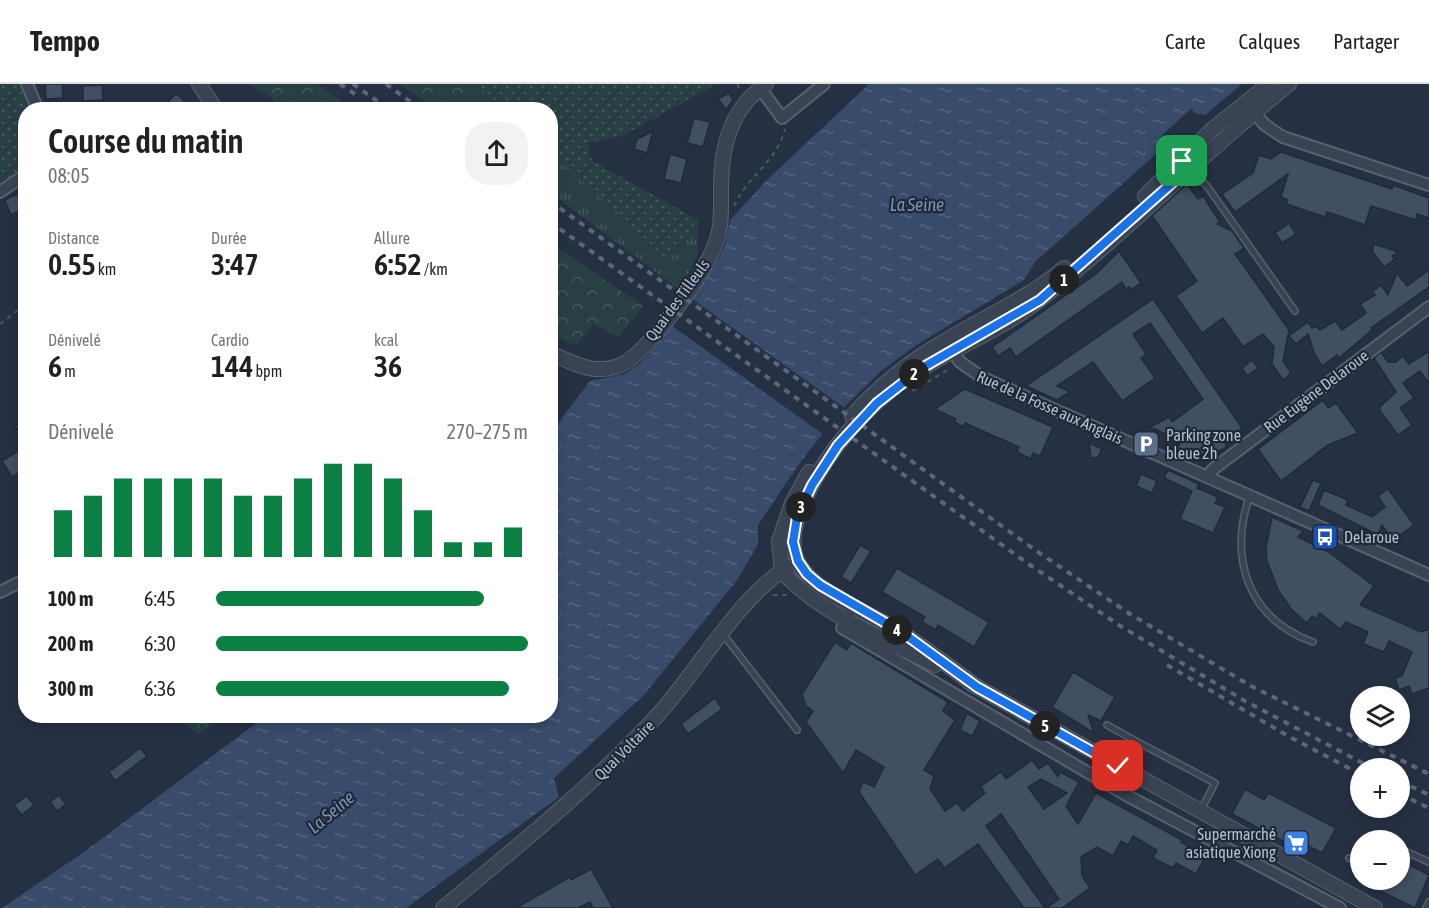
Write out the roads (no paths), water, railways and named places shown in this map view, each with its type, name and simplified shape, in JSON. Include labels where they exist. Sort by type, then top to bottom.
[{"type":"street","points":[[27,84],[35,102]]},
{"type":"street","points":[[191,84],[210,102]]},
{"type":"street","points":[[200,84],[211,102]]},
{"type":"street","points":[[763,86],[782,118],[824,84]]},
{"type":"street","points":[[1250,108],[1269,84]]},
{"type":"street","points":[[977,687],[903,633],[820,585],[807,574],[798,561],[793,542],[797,517],[812,485],[838,445],[877,403],[922,368],[1040,300],[1185,165],[1214,128],[1289,84]]},
{"type":"street","name":"Quai des Tilleuls","points":[[558,356],[573,363],[601,369],[626,363],[641,350],[675,308],[715,246],[721,224],[726,136],[747,99],[763,86]]},
{"type":"street","points":[[1250,108],[1265,125],[1283,137],[1429,185]]},
{"type":"street","points":[[0,192],[18,180]]},
{"type":"street","name":"Rue Eugène Delaroue","points":[[1208,477],[1212,470],[1221,463],[1429,308]]},
{"type":"street","points":[[953,351],[883,384],[830,442],[792,502],[779,541],[782,571],[795,587],[847,618],[977,687],[1375,908]]},
{"type":"street","name":"Rue de la Fosse aux Anglais","points":[[953,351],[983,378],[1429,575]]},
{"type":"street","name":"Quai Voltaire","points":[[443,908],[582,792],[676,696],[750,598],[782,571],[798,561]]},
{"type":"street","points":[[0,592],[18,583]]},
{"type":"street","points":[[854,605],[842,628],[1008,723],[1126,795],[1340,908]]},
{"type":"street","points":[[1008,723],[1015,709]]},
{"type":"lane","points":[[1185,165],[1207,186],[1295,311]]},
{"type":"lane","points":[[1250,495],[1242,520],[1240,546],[1251,591],[1260,606],[1297,637],[1313,642]]},
{"type":"lane","points":[[723,634],[797,730]]},
{"type":"lane","points":[[1107,725],[1215,783],[1200,811]]},
{"type":"lane","points":[[1118,766],[1132,739]]},
{"type":"lane","points":[[1126,795],[1136,776]]},
{"type":"lane","points":[[1410,853],[1429,862]]},
{"type":"lane","points":[[1426,908],[1429,902]]},
{"type":"water","name":"La Seine","points":[[869,84],[1242,84],[1205,115],[1194,113],[1192,108],[1160,137],[1166,145],[1035,262],[1024,280],[918,344],[881,371],[841,410],[799,464],[758,525],[758,544],[738,579],[644,695],[554,778],[559,797],[406,908],[2,908],[84,852],[257,723],[558,723],[558,424],[590,381],[625,374],[652,351],[718,260],[725,245],[730,220],[766,181]]},
{"type":"railway","points":[[340,84],[358,96]]},
{"type":"railway","points":[[353,84],[379,102]]},
{"type":"railway","points":[[386,84],[411,102]]},
{"type":"railway","points":[[558,207],[1038,552],[1130,614],[1251,686],[1429,774]]},
{"type":"railway","points":[[558,228],[1030,565],[1122,627],[1245,701],[1353,758]]},
{"type":"railway","points":[[1167,665],[1288,736],[1350,769]]},
{"type":"railway","points":[[1410,786],[1429,795]]},
{"type":"railway","points":[[1410,799],[1429,808]]},
{"type":"place","name":"Parking zone bleue 2h","points":[[1146,444]]},
{"type":"place","name":"Delaroue","points":[[1325,537]]},
{"type":"place","name":"Supermarché asiatique Xiong","points":[[1296,843]]}]
